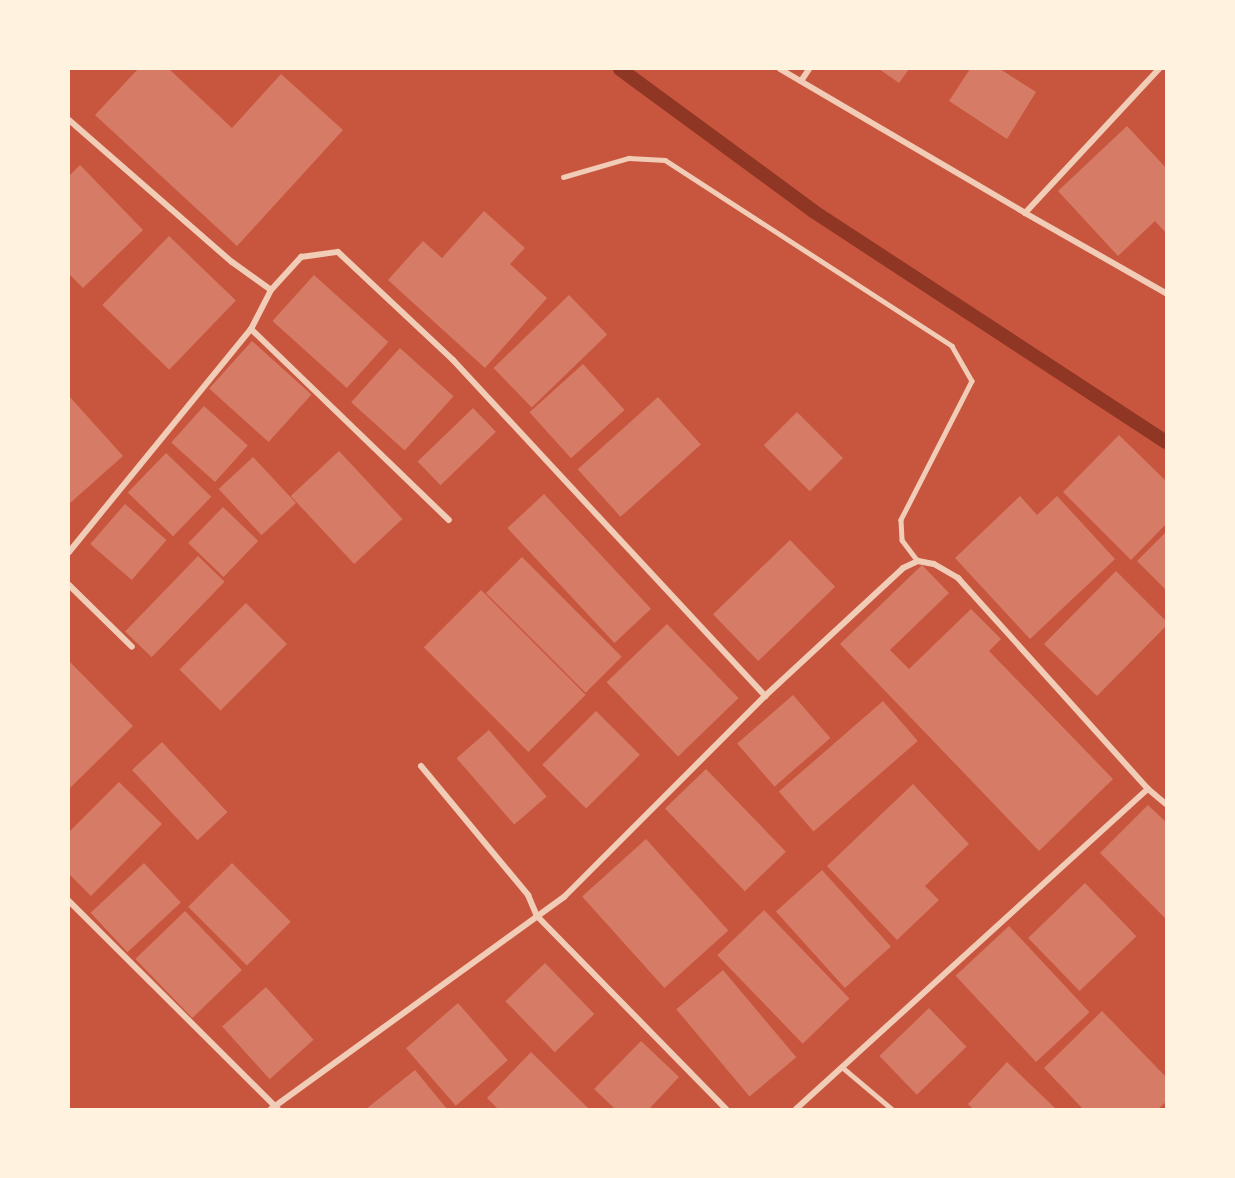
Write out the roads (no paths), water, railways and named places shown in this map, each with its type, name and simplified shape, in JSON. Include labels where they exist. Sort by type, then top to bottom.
[{"type":"street","points":[[780,69],[1166,293]]},
{"type":"street","points":[[801,81],[809,69]]},
{"type":"street","points":[[1025,213],[1159,69]]},
{"type":"street","points":[[69,120],[232,262],[271,290]]},
{"type":"street","points":[[69,552],[250,329],[271,290],[302,256],[338,252],[453,360],[765,696]]},
{"type":"street","points":[[250,329],[449,520]]},
{"type":"street","points":[[69,901],[275,1108],[564,897],[765,696],[903,567],[918,561],[934,564],[957,578],[1148,789],[1166,804]]},
{"type":"street","points":[[69,585],[132,647]]},
{"type":"street","points":[[421,766],[528,895],[537,916],[726,1109]]},
{"type":"street","points":[[796,1109],[1148,789]]},
{"type":"lane","points":[[563,177],[629,158],[665,160],[952,346],[972,381],[902,520],[902,540],[918,561]]},
{"type":"lane","points":[[842,1067],[892,1109]]},
{"type":"waterway","points":[[620,69],[813,211],[1166,442]]}]
